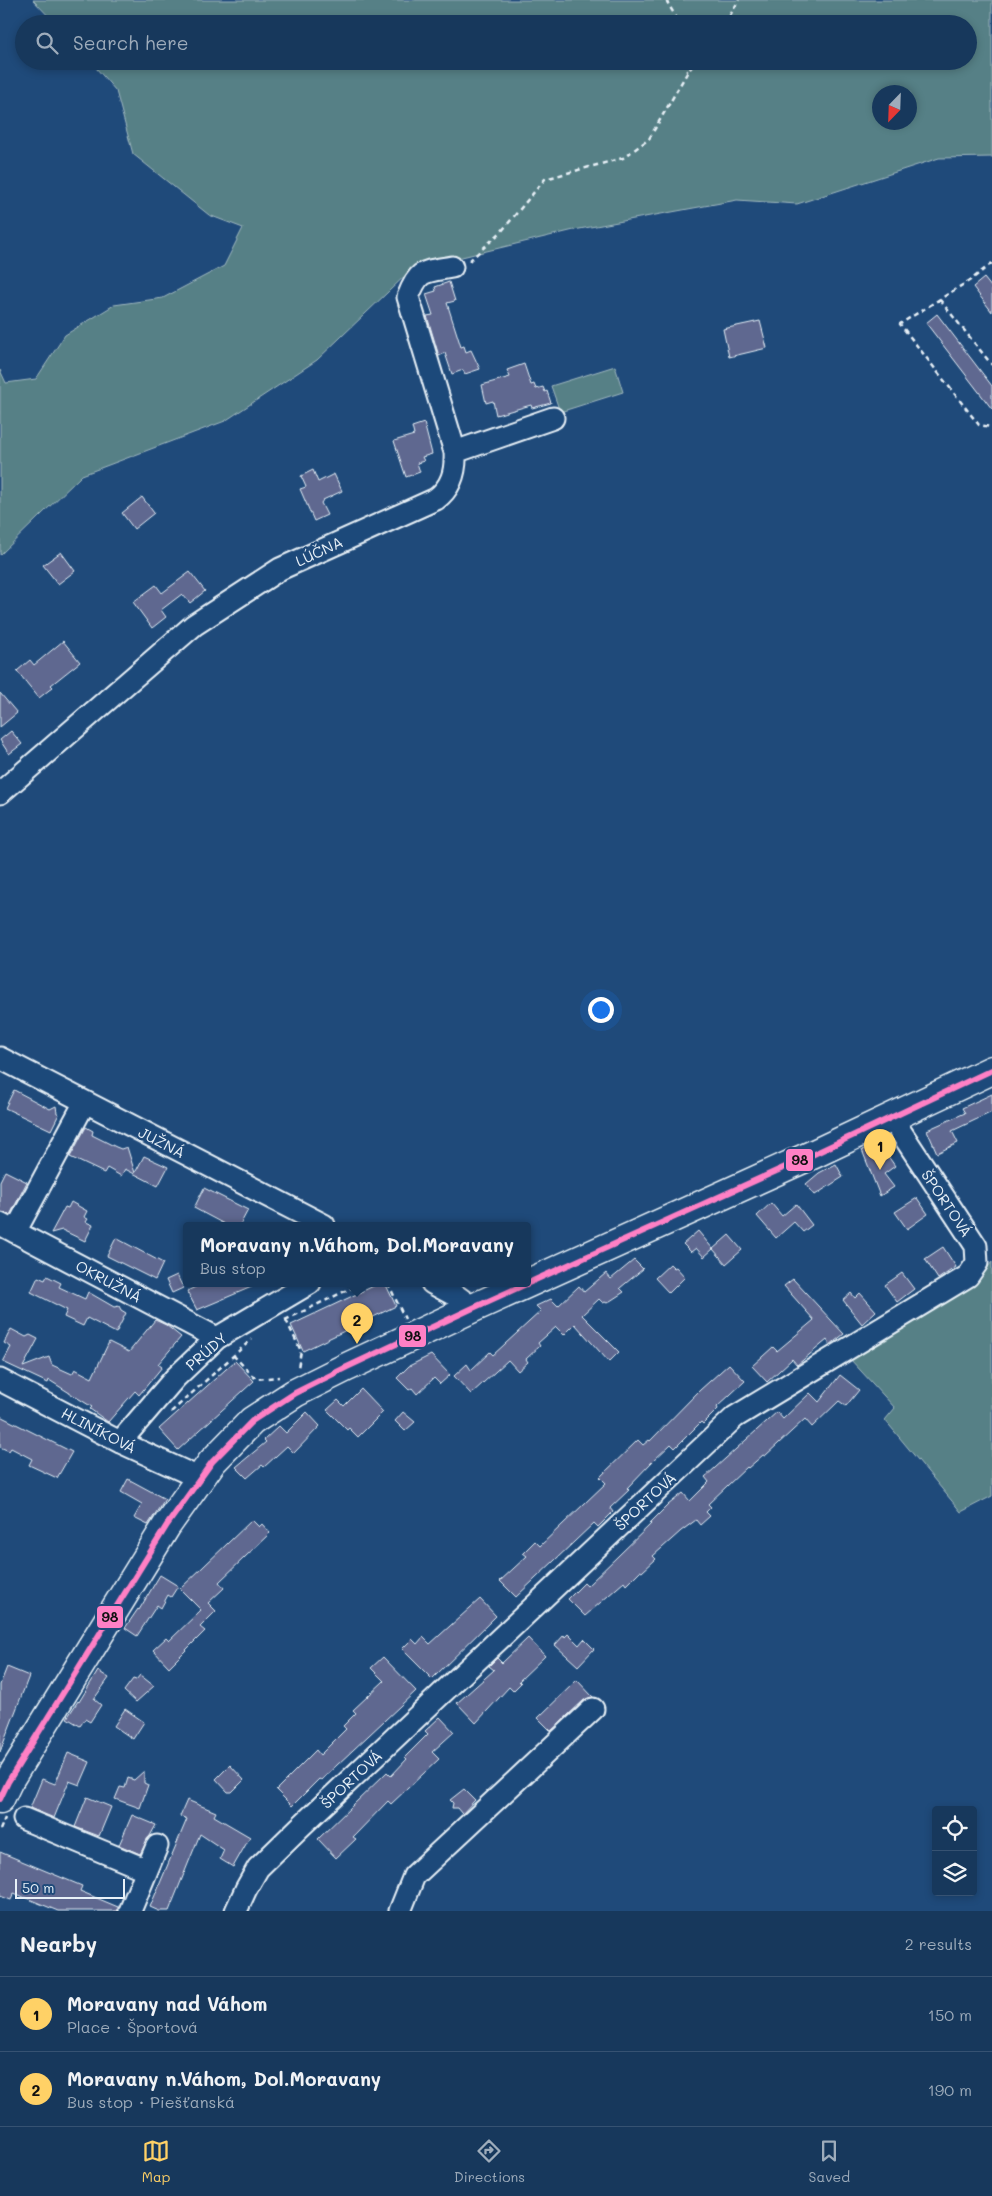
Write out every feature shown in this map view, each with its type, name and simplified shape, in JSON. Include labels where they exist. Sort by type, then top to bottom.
[{"type":"main road","points":[[531,1282],[992,1070]]},
{"type":"main road","points":[[11,1810],[8,1782],[140,1568],[199,1478],[233,1438],[252,1421],[295,1393],[472,1308],[520,1287]]},
{"type":"street","name":"LÚČNA","points":[[0,793],[194,625],[280,569],[444,494],[456,470],[455,452],[408,298],[414,282],[422,272],[452,267]]},
{"type":"street","points":[[455,452],[554,418]]},
{"type":"street","name":"JUŽNÁ","points":[[0,1058],[318,1222]]},
{"type":"street","points":[[8,1228],[85,1102]]},
{"type":"street","name":"ŠPORTOVÁ","points":[[236,1911],[258,1868],[735,1417],[968,1276],[977,1263],[976,1246],[891,1117]]},
{"type":"street","name":"OKRUŽNÁ","points":[[8,1228],[217,1338]]},
{"type":"street","name":"PRÚDY","points":[[120,1442],[176,1378],[217,1338],[303,1287]]},
{"type":"street","points":[[439,1287],[458,1297],[472,1308]]},
{"type":"street","name":"HLINÍKOVÁ","points":[[0,1380],[17,1399],[46,1414],[79,1430],[120,1442],[199,1478]]},
{"type":"street","points":[[400,1911],[414,1876],[593,1709]]},
{"type":"street","points":[[11,1810],[147,1870]]},
{"type":"street","points":[[130,1911],[157,1846]]},
{"type":"path","points":[[666,0],[675,15]]},
{"type":"path","points":[[730,15],[739,0]]},
{"type":"path","points":[[452,267],[468,262],[501,232],[545,179],[623,158],[649,139],[688,70]]},
{"type":"path","points":[[992,263],[972,279],[900,324],[980,425],[992,427]]},
{"type":"path","points":[[940,299],[992,365]]},
{"type":"path","points":[[277,1324],[354,1287]]},
{"type":"path","points":[[390,1287],[407,1325]]},
{"type":"path","points":[[286,1320],[301,1351],[299,1366],[294,1374]]},
{"type":"path","points":[[168,1415],[253,1338]]},
{"type":"path","points":[[233,1355],[256,1379],[288,1377]]},
{"type":"path","points":[[0,1830],[11,1810]]},
{"type":"green space","points":[[33,0],[992,0],[992,157],[939,158],[797,204],[737,200],[574,230],[412,269],[317,360],[225,421],[82,475],[0,555],[0,370],[6,383],[36,379],[65,335],[114,305],[163,298],[224,266],[243,228],[209,215],[133,154],[116,91],[98,70],[977,70],[977,15],[47,15]]},
{"type":"green space","points":[[615,366],[623,392],[560,412],[551,386]]},
{"type":"green space","points":[[992,1262],[992,1496],[961,1512],[885,1420],[895,1408],[850,1359],[980,1277]]},
{"type":"building","points":[[984,278],[992,288],[992,312],[973,287]]},
{"type":"building","points":[[449,282],[455,301],[447,303],[461,347],[464,346],[466,352],[471,350],[480,369],[465,374],[463,370],[452,374],[445,353],[439,356],[427,316],[433,315],[426,294],[436,291],[435,287]]},
{"type":"building","points":[[937,314],[992,386],[992,409],[926,323]]},
{"type":"building","points":[[760,321],[767,348],[729,357],[723,329]]},
{"type":"building","points":[[524,364],[531,385],[534,384],[536,389],[543,387],[545,392],[547,391],[551,403],[532,408],[531,405],[496,415],[493,401],[486,403],[482,385],[510,377],[507,370]]},
{"type":"building","points":[[424,423],[432,454],[422,457],[424,461],[417,463],[420,472],[406,477],[394,441],[414,435],[412,427]]},
{"type":"building","points":[[313,470],[318,482],[334,474],[342,491],[323,500],[321,503],[327,515],[314,521],[300,489],[306,487],[301,476]]},
{"type":"building","points":[[142,497],[154,513],[134,529],[122,513]]},
{"type":"building","points":[[61,552],[75,571],[58,584],[43,565]]},
{"type":"building","points":[[190,572],[205,591],[190,603],[182,594],[161,610],[166,617],[152,628],[133,602],[156,585],[162,593]]},
{"type":"building","points":[[63,641],[80,662],[51,685],[53,687],[39,698],[17,671],[30,660],[34,665]]},
{"type":"building","points":[[0,693],[17,713],[0,727]]},
{"type":"building","points":[[11,731],[22,744],[9,754],[0,740]]},
{"type":"building","points":[[14,1090],[50,1109],[56,1106],[57,1113],[59,1114],[51,1130],[5,1108]]},
{"type":"building","points":[[992,1094],[992,1112],[952,1131],[958,1143],[937,1153],[927,1130],[965,1113],[962,1108]]},
{"type":"building","points":[[86,1127],[93,1131],[92,1135],[116,1147],[121,1149],[127,1147],[135,1173],[144,1156],[168,1167],[158,1186],[125,1169],[121,1176],[107,1168],[104,1173],[70,1157]]},
{"type":"building","points":[[866,1148],[874,1160],[885,1152],[895,1166],[884,1174],[894,1187],[880,1196],[862,1150]]},
{"type":"building","points":[[836,1164],[843,1177],[815,1195],[806,1184],[819,1173]]},
{"type":"building","points":[[5,1171],[27,1182],[10,1215],[0,1212],[0,1181]]},
{"type":"building","points":[[204,1188],[248,1210],[242,1222],[220,1222],[194,1208]]},
{"type":"building","points":[[917,1198],[928,1214],[907,1229],[895,1212]]},
{"type":"building","points":[[71,1202],[87,1211],[84,1217],[88,1219],[86,1222],[93,1225],[85,1241],[62,1230],[51,1233],[65,1207],[68,1208]]},
{"type":"building","points":[[771,1203],[782,1216],[796,1204],[812,1225],[803,1232],[794,1222],[776,1238],[757,1216]]},
{"type":"building","points":[[698,1231],[713,1249],[704,1257],[696,1248],[691,1252],[683,1244]]},
{"type":"building","points":[[729,1235],[742,1250],[726,1264],[713,1249]]},
{"type":"building","points":[[116,1238],[163,1263],[155,1280],[107,1256]]},
{"type":"building","points":[[943,1247],[956,1267],[938,1279],[925,1259]]},
{"type":"building","points":[[634,1260],[643,1269],[620,1288],[624,1292],[607,1303],[603,1303],[599,1299],[582,1315],[619,1352],[609,1362],[575,1324],[564,1335],[556,1327],[538,1343],[540,1346],[526,1359],[528,1362],[518,1371],[508,1360],[471,1394],[454,1376],[467,1364],[471,1370],[490,1352],[493,1355],[541,1311],[536,1306],[551,1299],[558,1306],[579,1286],[584,1292],[606,1273],[611,1279]]},
{"type":"building","points":[[670,1264],[674,1268],[676,1267],[685,1277],[669,1293],[655,1278]]},
{"type":"building","points":[[902,1273],[914,1289],[897,1302],[885,1285]]},
{"type":"building","points":[[177,1275],[183,1288],[172,1293],[166,1280]]},
{"type":"building","points":[[47,1276],[61,1283],[59,1287],[85,1299],[88,1292],[114,1307],[119,1306],[126,1313],[116,1333],[87,1318],[83,1326],[64,1317],[67,1310],[31,1292],[38,1277],[45,1280]]},
{"type":"building","points":[[793,1279],[844,1334],[830,1345],[827,1340],[797,1365],[792,1359],[767,1382],[752,1366],[773,1347],[777,1351],[814,1320],[784,1286]]},
{"type":"building","points":[[196,1287],[252,1287],[197,1310],[187,1291]]},
{"type":"building","points":[[372,1287],[387,1287],[396,1306],[303,1351],[291,1325]]},
{"type":"building","points":[[851,1293],[855,1298],[860,1293],[876,1311],[862,1324],[843,1300]]},
{"type":"building","points":[[155,1320],[166,1325],[181,1337],[158,1364],[162,1367],[139,1395],[135,1391],[108,1422],[90,1409],[92,1407],[49,1380],[48,1383],[3,1362],[11,1347],[4,1343],[11,1329],[26,1337],[30,1335],[38,1339],[23,1367],[49,1357],[52,1365],[72,1374],[75,1369],[92,1378],[109,1342],[129,1352]]},
{"type":"building","points":[[431,1355],[450,1375],[440,1384],[434,1378],[417,1394],[412,1388],[409,1390],[397,1378],[409,1366]]},
{"type":"building","points":[[235,1361],[254,1381],[178,1450],[159,1429]]},
{"type":"building","points":[[729,1364],[745,1381],[717,1407],[718,1409],[703,1424],[701,1422],[675,1448],[671,1444],[652,1462],[627,1488],[629,1490],[610,1508],[613,1512],[598,1527],[594,1523],[516,1597],[500,1581],[527,1556],[523,1553],[535,1541],[540,1546],[606,1483],[600,1477],[638,1440],[643,1445],[650,1441],[700,1390]]},
{"type":"building","points":[[840,1375],[859,1390],[846,1406],[839,1401],[812,1427],[805,1419],[765,1456],[763,1455],[747,1467],[708,1504],[711,1507],[706,1512],[710,1516],[700,1525],[696,1520],[681,1531],[653,1556],[656,1559],[642,1572],[640,1571],[626,1585],[624,1582],[585,1616],[568,1599],[584,1583],[587,1586],[668,1505],[683,1493],[690,1501],[709,1482],[705,1477],[777,1412],[783,1419],[810,1393],[819,1402]]},
{"type":"building","points":[[361,1389],[383,1412],[358,1437],[349,1428],[347,1430],[327,1410],[338,1400],[344,1406]]},
{"type":"building","points":[[307,1412],[320,1426],[294,1453],[287,1446],[264,1467],[262,1465],[247,1478],[236,1467],[266,1442],[264,1440],[279,1426],[286,1433]]},
{"type":"building","points":[[403,1412],[415,1422],[405,1431],[395,1421]]},
{"type":"building","points":[[0,1416],[72,1452],[57,1478],[29,1465],[32,1459],[11,1448],[9,1451],[0,1447]]},
{"type":"building","points":[[128,1479],[165,1499],[148,1525],[134,1518],[142,1504],[121,1492]]},
{"type":"building","points":[[252,1520],[259,1527],[262,1524],[270,1533],[219,1582],[224,1588],[208,1603],[216,1611],[200,1627],[205,1631],[169,1667],[153,1650],[166,1638],[169,1641],[201,1610],[180,1589]]},
{"type":"building","points":[[160,1575],[178,1586],[171,1597],[168,1595],[161,1608],[157,1605],[137,1636],[125,1628],[139,1610]]},
{"type":"building","points":[[480,1599],[496,1616],[432,1679],[402,1649],[412,1639],[417,1644],[423,1637],[430,1644]]},
{"type":"building","points":[[568,1634],[579,1645],[584,1639],[594,1649],[578,1666],[555,1645],[564,1635],[565,1637]]},
{"type":"building","points":[[528,1638],[545,1656],[519,1681],[521,1683],[513,1691],[509,1687],[476,1723],[457,1703],[494,1670],[489,1666],[497,1658],[502,1663]]},
{"type":"building","points":[[383,1657],[416,1691],[292,1806],[276,1790],[316,1750],[320,1755],[346,1729],[343,1726],[356,1713],[353,1710],[384,1681],[371,1668]]},
{"type":"building","points":[[7,1667],[29,1676],[0,1752],[0,1685]]},
{"type":"building","points":[[98,1671],[109,1678],[94,1699],[101,1705],[90,1722],[85,1719],[80,1726],[67,1718]]},
{"type":"building","points":[[140,1675],[154,1686],[136,1702],[124,1691],[133,1679],[136,1680]]},
{"type":"building","points":[[577,1680],[593,1697],[584,1700],[551,1731],[538,1718]]},
{"type":"building","points":[[125,1709],[144,1722],[133,1739],[114,1726]]},
{"type":"building","points":[[440,1717],[454,1732],[432,1752],[439,1759],[391,1804],[388,1801],[353,1837],[356,1839],[336,1858],[318,1839],[387,1772],[391,1776],[407,1759],[405,1757],[428,1734],[425,1731]]},
{"type":"building","points":[[68,1753],[90,1762],[80,1785],[69,1781],[54,1818],[30,1808],[42,1779],[55,1784]]},
{"type":"building","points":[[230,1765],[244,1780],[232,1792],[228,1792],[216,1779]]},
{"type":"building","points":[[144,1771],[144,1783],[148,1785],[140,1808],[115,1799],[120,1787],[125,1788],[128,1778],[134,1780]]},
{"type":"building","points":[[464,1789],[475,1800],[462,1814],[457,1808],[452,1808],[453,1803],[450,1800]]},
{"type":"building","points":[[87,1797],[111,1807],[99,1836],[75,1827]]},
{"type":"building","points":[[187,1800],[216,1812],[214,1816],[250,1837],[233,1867],[220,1859],[224,1850],[200,1834],[169,1911],[159,1911],[150,1907],[187,1819],[180,1816]]},
{"type":"building","points":[[132,1815],[156,1825],[140,1854],[119,1845]]},
{"type":"building","points":[[0,1852],[82,1886],[80,1891],[118,1907],[118,1911],[58,1911],[14,1893],[11,1900],[0,1896]]},
{"type":"transit line","name":"98","points":[[531,1282],[814,1154],[992,1070]]},
{"type":"transit line","name":"98","points":[[0,1799],[8,1782],[167,1525],[212,1462],[252,1421],[295,1393],[520,1287]]},
{"type":"place","name":"Moravany nad Váhom","points":[[880,1170]]},
{"type":"place","name":"Moravany n.Váhom, Dol.Moravany","points":[[357,1344]]}]
